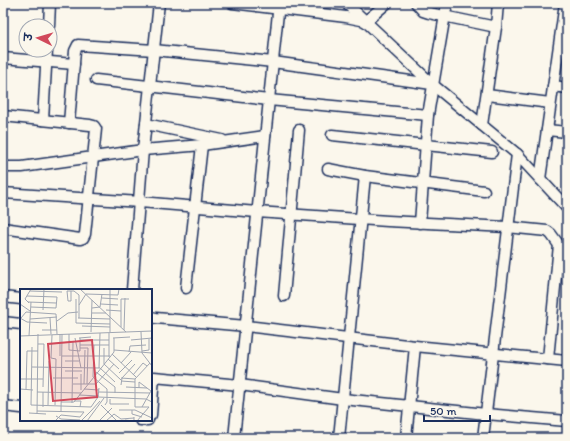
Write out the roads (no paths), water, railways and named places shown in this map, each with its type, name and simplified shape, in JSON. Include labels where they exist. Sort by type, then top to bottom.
[{"type":"street","points":[[49,18],[50,3]]},
{"type":"street","points":[[132,289],[146,124],[159,3]]},
{"type":"street","points":[[232,3],[279,6],[366,21]]},
{"type":"street","points":[[346,3],[432,84],[517,154],[567,208]]},
{"type":"street","points":[[366,21],[386,3]]},
{"type":"street","points":[[416,3],[423,11],[496,27]]},
{"type":"street","points":[[420,223],[428,115],[432,84],[447,3]]},
{"type":"street","points":[[482,125],[498,3]]},
{"type":"street","points":[[540,179],[565,3]]},
{"type":"street","points":[[234,438],[279,6]]},
{"type":"street","points":[[69,123],[75,51],[78,45],[154,50],[273,62],[432,84]]},
{"type":"street","points":[[3,58],[74,64]]},
{"type":"street","points":[[43,120],[47,58]]},
{"type":"street","points":[[96,80],[269,100],[428,115]]},
{"type":"street","points":[[553,86],[567,88]]},
{"type":"street","points":[[487,95],[550,103]]},
{"type":"street","points":[[3,116],[94,126],[96,129],[85,234],[83,238],[3,228]]},
{"type":"street","points":[[146,124],[228,141]]},
{"type":"street","points":[[284,296],[299,130]]},
{"type":"street","points":[[547,130],[567,132]]},
{"type":"street","points":[[332,135],[492,152]]},
{"type":"street","points":[[3,166],[22,167],[144,150],[202,146],[265,136]]},
{"type":"street","points":[[186,288],[202,146]]},
{"type":"street","points":[[483,438],[494,354],[507,227],[517,154]]},
{"type":"street","points":[[328,170],[484,191]]},
{"type":"street","points":[[339,438],[365,176]]},
{"type":"street","points":[[3,193],[140,202],[292,215],[507,227],[547,231],[563,246],[548,359]]},
{"type":"street","points":[[3,297],[20,299]]},
{"type":"street","points":[[152,317],[567,361]]},
{"type":"street","points":[[3,322],[20,324]]},
{"type":"street","points":[[406,438],[415,346]]},
{"type":"street","points":[[152,402],[154,377],[240,385],[343,399],[567,421]]},
{"type":"street","points":[[3,406],[20,408]]}]
